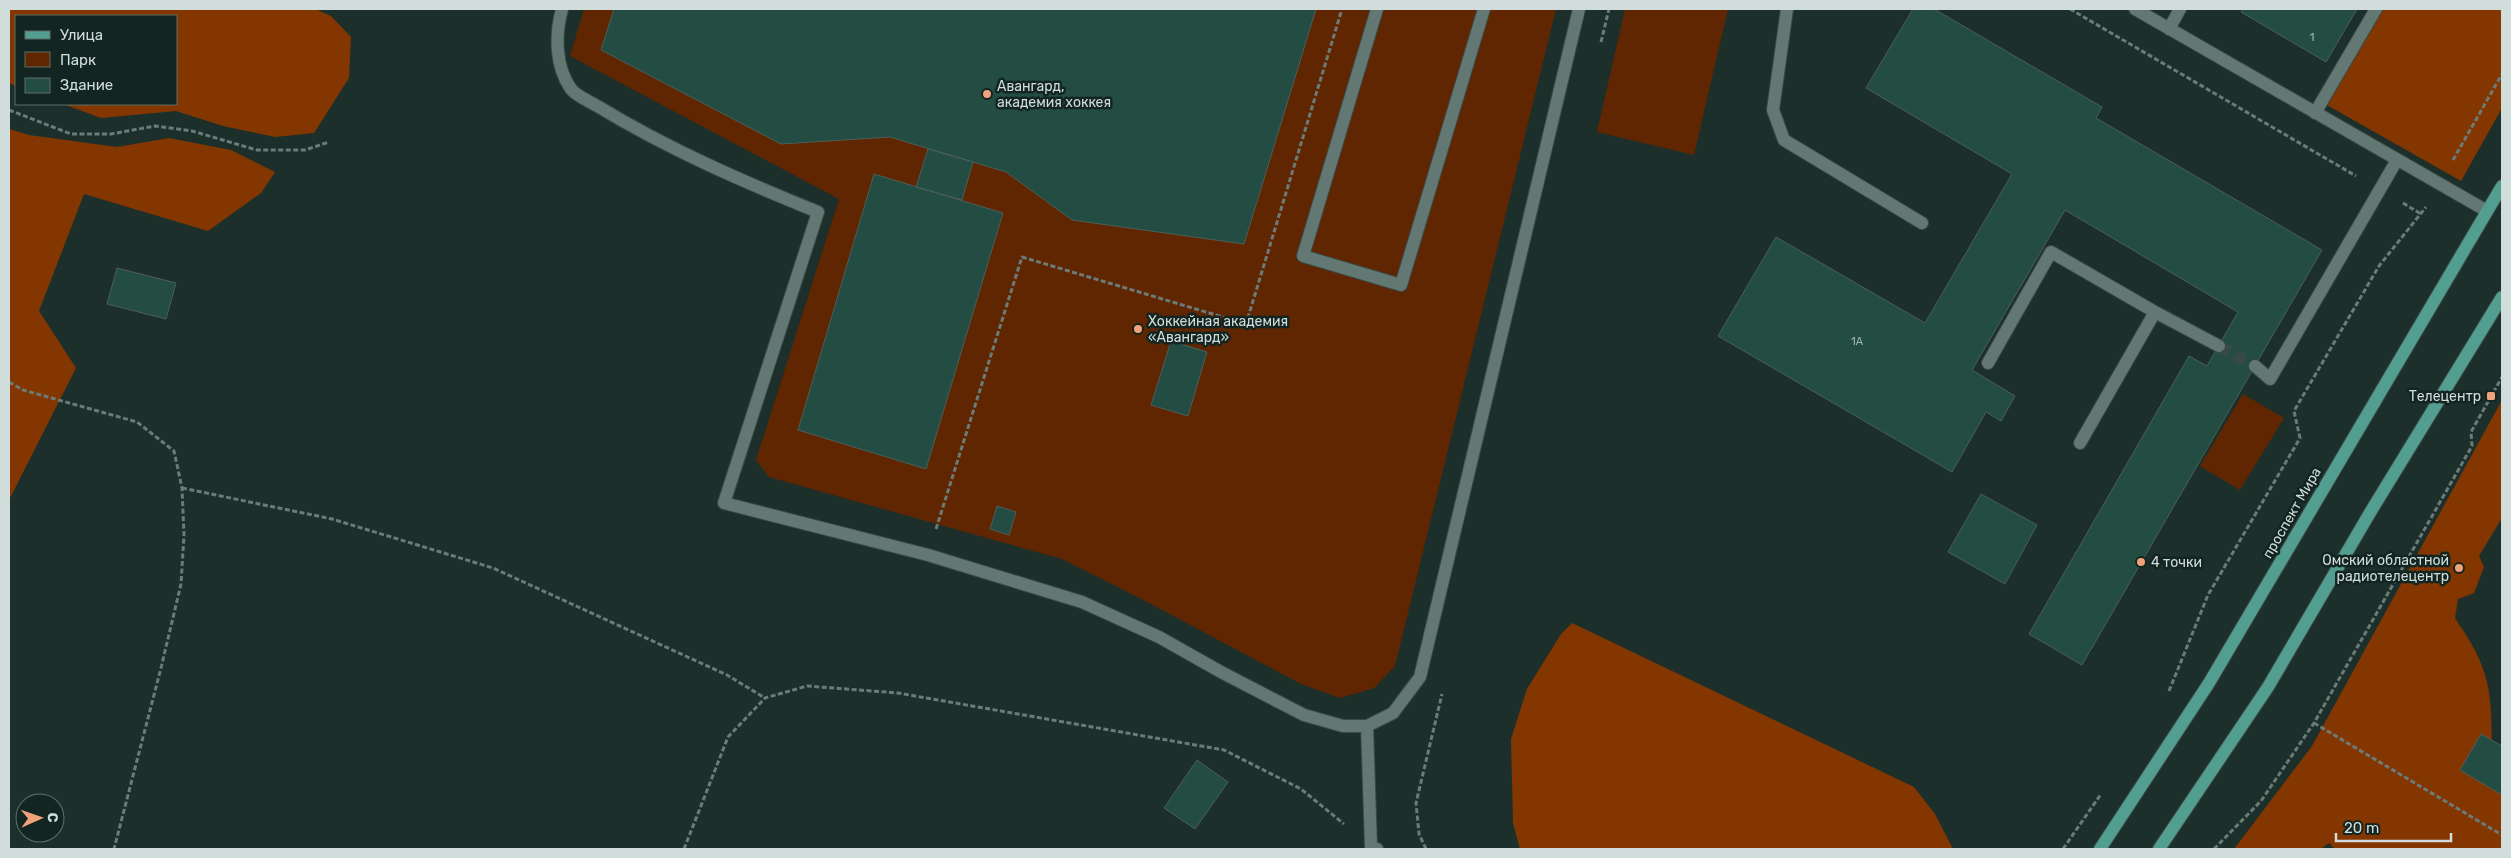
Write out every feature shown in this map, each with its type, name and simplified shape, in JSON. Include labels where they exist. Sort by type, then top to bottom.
[{"type":"main road","name":"проспект Мира","points":[[2100,849],[2214,675],[2502,186]]},
{"type":"main road","points":[[2159,849],[2268,687],[2371,511],[2502,297]]},
{"type":"lane","points":[[562,9],[557,60],[572,90],[623,122],[756,186],[818,212],[724,503],[928,555],[1082,602],[1160,637],[1221,672],[1304,715],[1343,726],[1367,726],[1393,713],[1420,677],[1580,9]]},
{"type":"lane","points":[[1377,9],[1303,256],[1401,285],[1484,9]]},
{"type":"lane","points":[[1787,9],[1773,110],[1784,140],[1922,223]]},
{"type":"lane","points":[[2135,9],[2487,211]]},
{"type":"lane","points":[[2169,29],[2180,9]]},
{"type":"lane","points":[[2315,113],[2376,9]]},
{"type":"lane","points":[[2255,366],[2270,379],[2398,160]]},
{"type":"lane","points":[[1988,362],[2051,252],[2155,312],[2219,346]]},
{"type":"lane","points":[[2080,443],[2155,312]]},
{"type":"lane","points":[[1367,726],[1374,848]]},
{"type":"path","points":[[928,555],[1022,257],[1246,324],[1342,9]]},
{"type":"path","points":[[2070,9],[2421,214]]},
{"type":"path","points":[[2164,698],[2208,596],[2300,438],[2294,411],[2379,266],[2421,214],[2502,74]]},
{"type":"path","points":[[9,110],[71,134],[111,134],[155,126],[192,131],[256,150],[305,150],[329,142]]},
{"type":"path","points":[[2214,849],[2261,801],[2314,723],[2472,446],[2471,432],[2502,377]]},
{"type":"path","points":[[9,382],[23,390],[137,422],[174,451],[182,488],[184,535],[181,584],[114,849]]},
{"type":"path","points":[[182,488],[332,519],[493,568],[726,675],[765,698]]},
{"type":"path","points":[[684,849],[728,737],[765,698],[807,686],[898,693],[1224,750],[1301,790],[1374,848]]},
{"type":"path","points":[[2314,723],[2502,835]]},
{"type":"path","points":[[2063,849],[2102,793]]},
{"type":"green space","name":"Хоккейная академия «Авангард»","points":[[584,9],[1556,9],[1395,666],[1374,688],[1340,698],[1301,684],[1062,559],[769,477],[756,460],[839,199],[570,56]]},
{"type":"green space","points":[[1625,9],[1728,9],[1694,155],[1597,132]]},
{"type":"green space","points":[[2243,394],[2284,418],[2240,490],[2200,466]]},
{"type":"shaded area","points":[[9,9],[315,9],[331,16],[351,37],[349,78],[314,133],[275,137],[223,126],[176,111],[101,118],[66,105],[178,105],[178,15],[15,15],[15,86],[9,83]]},
{"type":"shaded area","points":[[2369,9],[2502,9],[2502,108],[2461,181],[2318,100]]},
{"type":"shaded area","points":[[9,129],[29,135],[117,147],[169,138],[231,150],[275,172],[261,193],[208,231],[84,194],[39,311],[76,368],[9,500]]},
{"type":"shaded area","points":[[2502,400],[2502,518],[2479,556],[2484,567],[2474,593],[2458,599],[2455,618],[2475,651],[2487,682],[2491,712],[2492,753],[2502,759],[2502,849],[2335,849],[2329,843],[2321,849],[2234,849],[2312,746]]},
{"type":"shaded area","points":[[1572,623],[1914,787],[1935,814],[1953,849],[1520,849],[1513,823],[1511,739],[1527,689],[1561,634]]},
{"type":"building","name":"Авангард, академия хоккея","points":[[614,9],[1316,9],[1244,244],[1072,220],[1006,172],[890,137],[781,144],[601,50]]},
{"type":"building","points":[[1913,9],[1934,9],[2102,107],[2096,118],[2322,250],[2082,665],[2029,634],[2189,356],[2207,366],[2238,312],[2065,210],[1972,370],[2015,396],[2001,421],[1986,412],[1952,472],[1718,336],[1776,237],[1925,323],[2012,174],[1866,88]]},
{"type":"building","points":[[2243,9],[2357,9],[2326,62],[2241,12]]},
{"type":"building","points":[[928,149],[973,162],[962,200],[916,187]]},
{"type":"building","points":[[874,174],[1003,213],[926,469],[798,430]]},
{"type":"building","points":[[117,268],[176,283],[166,319],[107,304]]},
{"type":"building","points":[[1171,341],[1207,352],[1188,416],[1151,405]]},
{"type":"building","points":[[1981,494],[2037,525],[2005,584],[1948,552]]},
{"type":"building","points":[[997,506],[1016,512],[1009,535],[990,529]]},
{"type":"building","points":[[2481,734],[2502,746],[2502,795],[2460,770]]},
{"type":"building","points":[[1197,760],[1228,782],[1195,829],[1164,808]]},
{"type":"tunnel","points":[[2219,346],[2255,366]]},
{"type":"place","name":"Авангард, академия хоккея","points":[[987,94]]},
{"type":"place","name":"Хоккейная академия «Авангард»","points":[[1138,329]]},
{"type":"place","name":"Телецентр","points":[[2491,396]]},
{"type":"place","name":"4 точки","points":[[2141,562]]},
{"type":"place","name":"Омский областной радиотелецентр","points":[[2459,568]]}]
